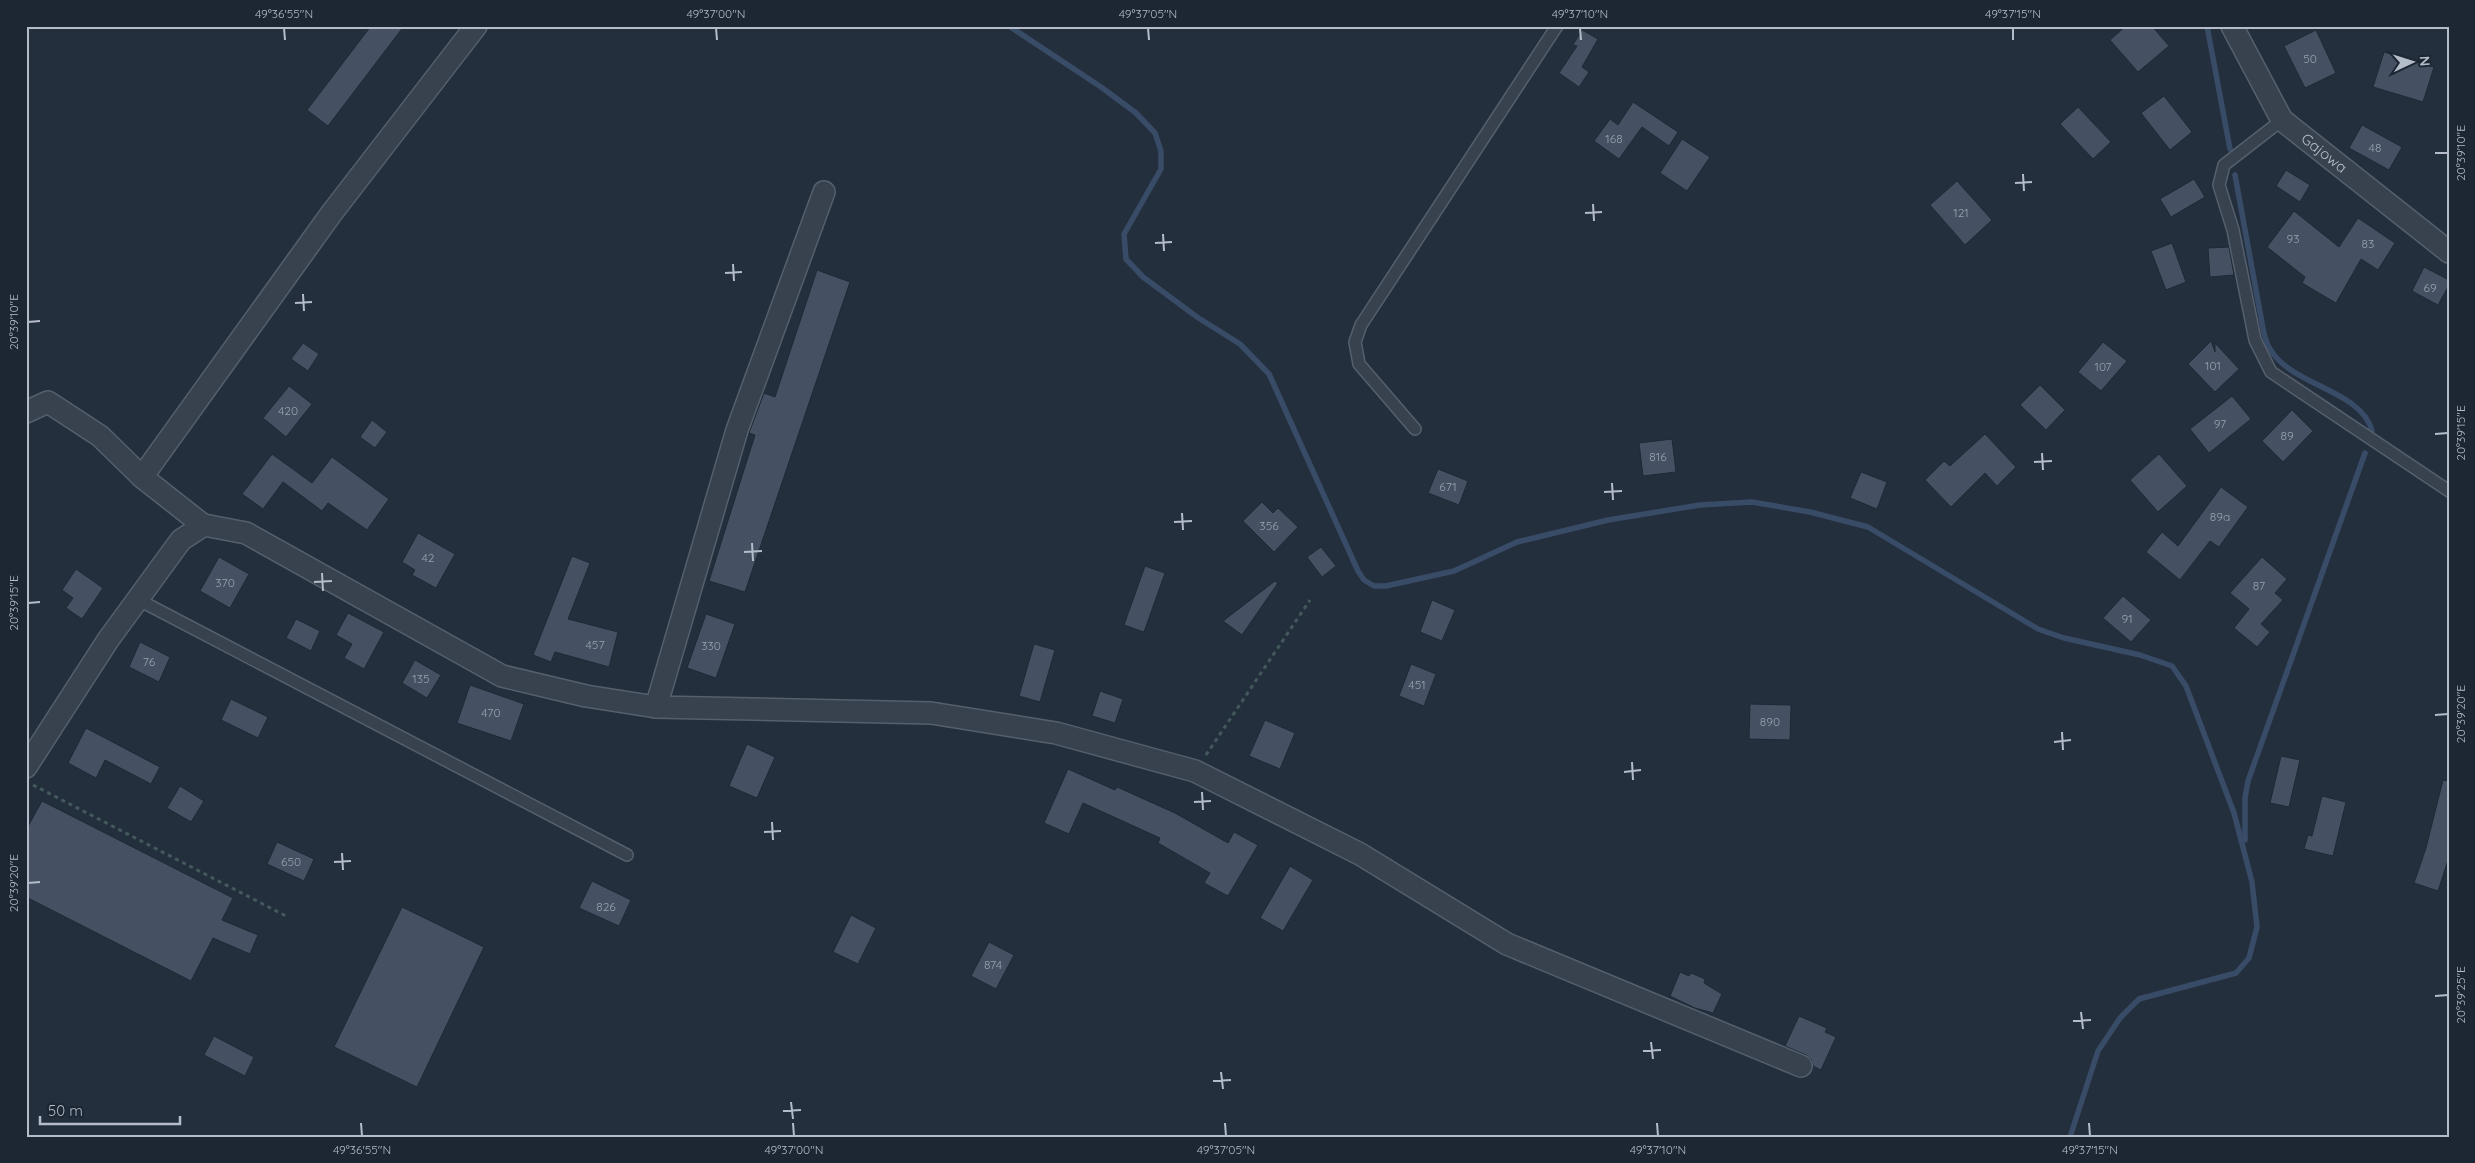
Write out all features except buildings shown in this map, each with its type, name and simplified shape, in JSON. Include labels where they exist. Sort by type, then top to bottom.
[{"type":"street","points":[[142,477],[330,214],[476,26]]},
{"type":"street","name":"Gajowa","points":[[2232,26],[2282,120],[2449,252]]},
{"type":"street","points":[[656,707],[737,430],[824,192]]},
{"type":"street","points":[[26,412],[48,402],[100,436],[142,477],[203,525],[246,533],[502,676],[586,696],[656,707],[931,713],[1056,733],[1195,771],[1360,854],[1507,944],[1801,1066]]},
{"type":"street","points":[[26,767],[137,599],[181,540],[203,525]]},
{"type":"lane","points":[[1415,428],[1359,364],[1355,342],[1361,325],[1557,26]]},
{"type":"lane","points":[[2282,120],[2224,165],[2219,185],[2233,230],[2255,340],[2271,372],[2449,491]]},
{"type":"lane","points":[[137,599],[627,855]]},
{"type":"path","points":[[1195,771],[1310,600]]},
{"type":"path","points":[[26,782],[286,916]]},
{"type":"waterway","points":[[1009,26],[1101,87],[1136,113],[1155,133],[1161,151],[1161,169],[1124,234],[1126,259],[1143,277],[1197,317],[1240,344],[1269,374],[1358,571],[1364,580],[1374,586],[1386,586],[1454,571],[1517,542],[1608,520],[1700,505],[1752,502],[1810,512],[1868,527],[2038,629],[2064,638],[2140,655],[2172,666],[2186,686],[2234,813],[2252,882],[2257,927],[2249,958],[2236,973],[2139,999],[2120,1018],[2098,1051],[2070,1137]]},
{"type":"waterway","points":[[2207,26],[2230,149]]},
{"type":"waterway","points":[[2235,175],[2264,334],[2269,347],[2280,361],[2293,372],[2355,406],[2366,417],[2372,431]]},
{"type":"waterway","points":[[2245,840],[2245,798],[2248,781],[2365,453]]}]
